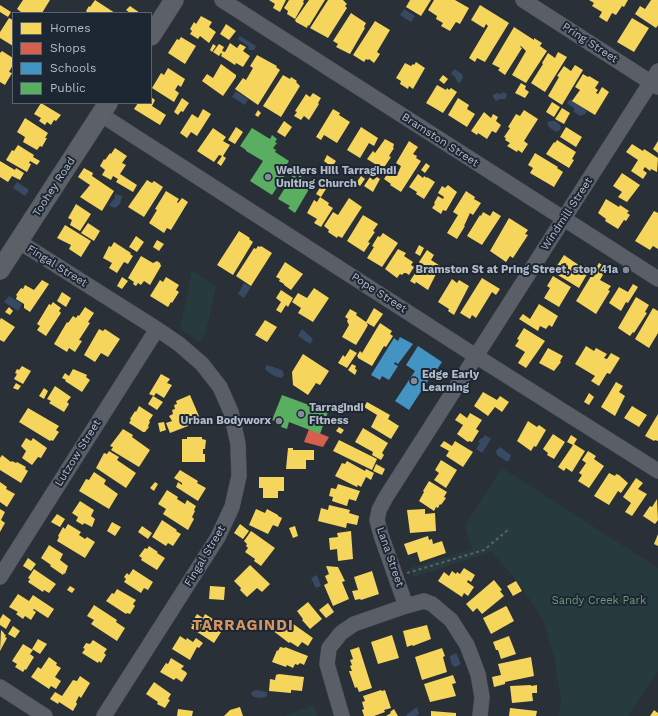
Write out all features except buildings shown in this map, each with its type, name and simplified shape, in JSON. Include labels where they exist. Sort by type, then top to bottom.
[{"type":"main road","points":[[152,34],[174,0]]},
{"type":"main road","name":"Toohey Road","points":[[0,270],[104,109]]},
{"type":"street","name":"Bramston Street","points":[[222,0],[658,279]]},
{"type":"street","name":"Pring Street","points":[[523,0],[656,80]]},
{"type":"street","name":"Windmill Street","points":[[476,356],[656,80]]},
{"type":"street","name":"Pope Street","points":[[104,109],[476,356],[658,471]]},
{"type":"street","name":"Fingal Street","points":[[18,241],[157,329],[179,344],[202,364],[220,387],[231,412],[238,444],[238,476],[232,507],[218,537],[104,716]]},
{"type":"street","name":"Lutzow Street","points":[[0,577],[157,329]]},
{"type":"street","name":"Lana Street","points":[[406,606],[381,535],[377,520],[379,510],[476,356]]},
{"type":"street","points":[[342,716],[327,664],[329,648],[341,632],[354,624],[424,601],[432,604],[451,620],[467,645],[478,674],[482,697],[480,716]]},
{"type":"street","points":[[0,687],[45,716]]},
{"type":"path","points":[[403,574],[484,550],[509,529]]},
{"type":"green space","points":[[192,271],[216,286],[206,332],[200,342],[180,329]]},
{"type":"green space","name":"Sandy Creek Park","points":[[502,468],[658,568],[658,671],[628,716],[559,716],[561,700],[555,661],[543,619],[517,581],[492,552],[414,577],[410,568],[472,549],[465,525]]},
{"type":"green space","points":[[314,705],[318,716],[284,716]]},
{"type":"water","points":[[404,9],[415,16],[411,22],[400,15]]},
{"type":"water","points":[[240,36],[256,46],[254,50],[249,50],[248,46],[238,39]]},
{"type":"water","points":[[454,69],[462,74],[463,77],[459,83],[451,74]]},
{"type":"water","points":[[236,91],[248,99],[245,105],[232,97]]},
{"type":"water","points":[[504,92],[507,94],[506,98],[504,99],[496,101],[493,97],[493,95],[497,93],[500,94]]},
{"type":"water","points":[[570,99],[587,111],[585,114],[580,116],[574,112],[574,108],[567,103]]},
{"type":"water","points":[[549,121],[555,121],[560,125],[560,130],[556,132],[550,128],[547,124]]},
{"type":"water","points":[[17,182],[29,190],[25,196],[13,188]]},
{"type":"water","points":[[115,194],[122,196],[120,204],[115,208],[109,205],[115,198]]},
{"type":"water","points":[[244,283],[251,287],[244,298],[238,294]]},
{"type":"water","points":[[9,296],[22,304],[18,311],[4,302]]},
{"type":"water","points":[[302,329],[313,339],[310,344],[298,336]]},
{"type":"water","points":[[267,365],[282,370],[284,375],[282,378],[274,376],[266,370],[265,368]]},
{"type":"water","points":[[485,435],[491,439],[482,453],[476,449],[480,443],[478,442]]},
{"type":"water","points":[[500,447],[511,455],[509,461],[506,461],[497,455],[496,451]]},
{"type":"water","points":[[317,575],[321,586],[316,588],[311,578]]},
{"type":"water","points":[[456,653],[461,664],[455,667],[452,665],[450,656]]},
{"type":"water","points":[[256,690],[267,692],[267,696],[262,698],[254,697],[251,694]]},
{"type":"water","points":[[417,707],[419,714],[416,716],[406,715]]},
{"type":"place","name":"Wellers Hill Tarragindi Uniting Church","points":[[268,177]]},
{"type":"place","name":"Bramston St at Pring Street, stop 41a","points":[[626,270]]},
{"type":"place","name":"Edge Early Learning","points":[[414,381]]},
{"type":"place","name":"Tarragindi Fitness","points":[[301,414]]},
{"type":"place","name":"Urban Bodyworx","points":[[279,421]]},
{"type":"district","name":"TARRAGINDI","points":[[243,626]]}]
